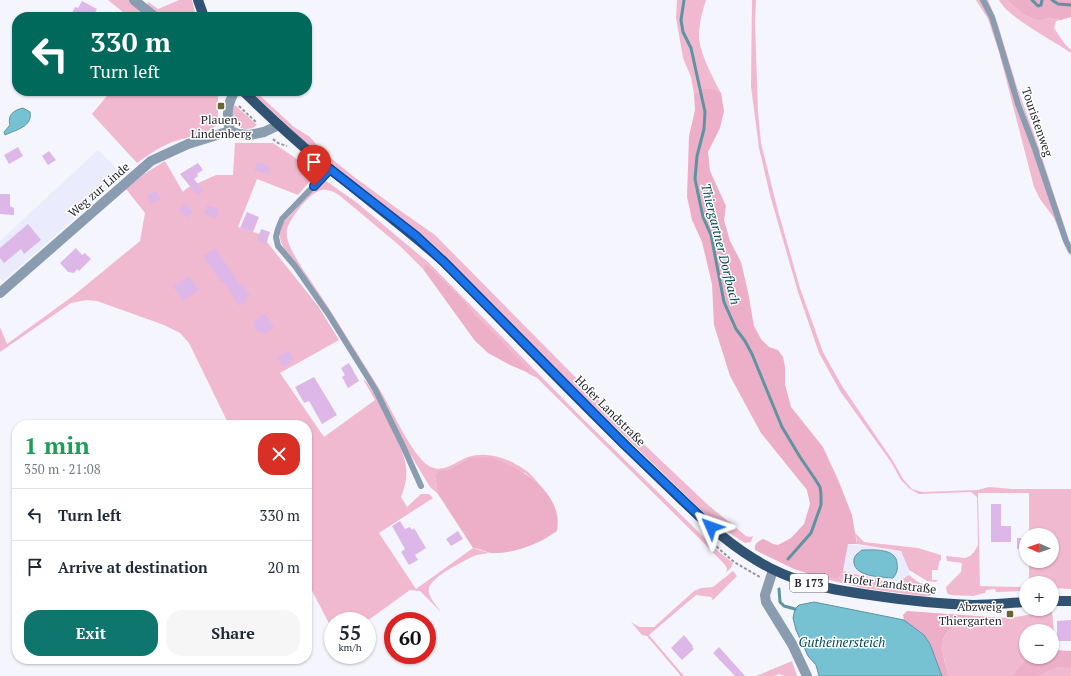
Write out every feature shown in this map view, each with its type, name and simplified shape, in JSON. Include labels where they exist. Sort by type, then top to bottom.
[{"type":"main road","points":[[198,0],[202,12]]},
{"type":"main road","name":"Hofer Landstraße","points":[[248,96],[330,169],[416,236],[444,262],[625,445],[711,527],[751,558],[773,570],[801,581],[829,588],[882,597],[948,604],[974,605],[1019,602]]},
{"type":"main road","points":[[1059,601],[1071,601]]},
{"type":"street","points":[[134,0],[149,12]]},
{"type":"street","points":[[230,131],[227,119],[228,107],[232,96]]},
{"type":"street","name":"Weg zur Linde","points":[[0,293],[151,161],[188,144],[230,131],[238,134],[250,135],[279,125]]},
{"type":"street","points":[[773,570],[765,595],[766,602],[792,644],[806,676]]},
{"type":"lane","name":"Touristenweg","points":[[983,0],[992,17],[1018,104],[1071,252]]},
{"type":"lane","points":[[330,169],[282,219],[276,237],[278,246],[295,266],[329,315],[375,389],[421,486]]},
{"type":"path","points":[[235,96],[265,131],[278,143],[292,148]]},
{"type":"path","points":[[708,538],[734,562],[752,574],[769,582]]},
{"type":"shaded area","points":[[108,0],[131,0],[144,12],[123,12]]},
{"type":"shaded area","points":[[179,0],[192,0],[195,12],[153,12],[147,7],[148,2],[158,9]]},
{"type":"shaded area","points":[[677,0],[706,0],[700,23],[700,44],[707,66],[721,93],[708,89],[701,90],[694,94],[691,77],[683,58],[676,18]]},
{"type":"shaded area","points":[[752,0],[756,0],[755,22],[758,112],[761,143],[778,211],[800,288],[823,352],[842,386],[893,461],[903,479],[912,489],[922,492],[978,490],[989,487],[1012,489],[1071,489],[1071,589],[1059,588],[1059,576],[1029,576],[1029,568],[1059,568],[1059,528],[1029,528],[1029,493],[978,493],[980,586],[1019,587],[1019,591],[996,592],[995,589],[986,590],[985,593],[973,596],[950,595],[947,593],[946,587],[961,572],[962,563],[947,561],[946,556],[965,558],[974,552],[978,545],[977,497],[971,492],[919,494],[910,489],[901,480],[891,462],[840,391],[819,353],[798,292],[770,195],[759,148],[751,86]]},
{"type":"shaded area","points":[[976,0],[981,0],[991,19],[1071,260],[1054,218],[1040,199],[1034,187],[999,52],[988,19]]},
{"type":"shaded area","points":[[986,0],[988,0],[998,25],[1016,84],[1040,151],[1071,247]]},
{"type":"shaded area","points":[[999,0],[1007,0],[1022,14],[1038,21],[1049,18],[1061,20],[1056,21],[1054,28],[1064,43],[1071,50],[1071,53],[1011,14]]},
{"type":"shaded area","points":[[1007,0],[1071,0],[1071,17],[1061,20],[1049,18],[1038,21],[1022,14]]},
{"type":"shaded area","points":[[703,89],[714,89],[721,93],[724,111],[720,128],[708,152],[710,171],[726,206],[724,220],[730,241],[741,262],[754,326],[761,339],[769,347],[778,350],[783,357],[785,367],[785,384],[791,407],[823,447],[852,515],[857,544],[848,544],[843,571],[838,578],[825,579],[794,569],[755,550],[756,543],[763,539],[778,545],[791,538],[804,524],[810,504],[807,490],[761,433],[730,376],[714,325],[712,284],[702,242],[692,220],[687,197],[689,136],[695,110],[694,94]]},
{"type":"shaded area","points":[[107,96],[218,96],[218,122],[215,126],[204,133],[166,145],[137,163],[92,114]]},
{"type":"shaded area","points":[[255,96],[260,96],[294,127],[310,137],[322,151],[353,176],[435,235],[595,397],[708,505],[746,536],[753,536],[751,542],[745,543],[726,531],[705,514],[585,398],[441,252],[305,142]]},
{"type":"shaded area","points":[[235,105],[257,125],[246,129],[237,125],[233,116]]},
{"type":"shaded area","points":[[235,143],[273,143],[316,174],[298,195],[257,179],[238,227],[268,237],[267,242],[318,306],[339,340],[280,373],[324,437],[375,400],[363,379],[380,403],[403,454],[406,466],[406,475],[401,497],[407,507],[421,494],[429,494],[433,498],[379,533],[416,589],[473,548],[489,553],[476,555],[463,561],[449,569],[431,583],[429,595],[441,612],[420,591],[410,590],[376,615],[376,612],[324,612],[324,614],[312,591],[312,420],[227,420],[189,343],[180,333],[164,325],[97,301],[87,300],[71,303],[0,352],[0,327],[7,344],[73,296],[140,241],[145,213],[126,189],[144,174],[165,161],[183,192],[187,188],[216,175],[233,175]]},
{"type":"shaded area","points":[[98,150],[123,176],[2,282],[0,278],[0,241]]},
{"type":"shaded area","points":[[323,179],[356,202],[429,263],[582,418],[719,552],[733,563],[730,569],[726,572],[727,568],[725,565],[708,547],[537,378],[525,372],[529,373],[463,299],[428,265],[425,265],[423,269],[400,246],[339,195],[322,190],[312,195],[303,204],[289,224],[287,228],[287,239],[289,245],[302,268],[333,314],[380,390],[402,431],[422,461],[429,466],[439,469],[475,455],[490,455],[505,459],[519,466],[531,475],[546,491],[525,473],[469,458],[448,470],[435,475],[438,494],[430,487],[404,444],[379,392],[287,254],[281,242],[280,235],[284,222]]},
{"type":"shaded area","points":[[425,265],[428,265],[463,299],[477,316],[529,370],[529,373],[488,353],[475,341],[423,269]]},
{"type":"shaded area","points":[[489,457],[514,467],[537,483],[547,493],[554,504],[557,517],[557,531],[534,544],[508,552],[491,553],[473,548],[438,494],[435,475],[439,471],[448,470],[469,458]]},
{"type":"shaded area","points":[[855,533],[864,542],[918,548],[941,555],[938,570],[932,570],[932,580],[938,580],[936,582],[927,581],[909,570],[901,551],[857,544]]},
{"type":"shaded area","points":[[848,544],[901,551],[909,570],[909,575],[895,584],[843,571]]},
{"type":"shaded area","points":[[733,571],[737,576],[713,600],[711,597],[696,595],[649,635],[684,676],[681,676],[647,636],[642,635],[631,622],[639,627],[654,627],[694,591],[701,588],[713,587]]},
{"type":"shaded area","points":[[843,571],[895,584],[909,575],[918,582],[931,587],[931,595],[922,596],[862,588],[825,579],[838,578]]},
{"type":"shaded area","points":[[907,611],[991,617],[994,620],[994,623],[991,626],[960,626],[949,630],[945,636],[942,648],[945,663],[950,676],[942,676],[930,644],[924,635],[904,620],[903,615]]},
{"type":"shaded area","points":[[1021,616],[1052,616],[1053,624],[1019,624],[1019,664],[1023,664],[1012,676],[950,676],[943,656],[942,648],[945,636],[949,630],[960,626],[991,626],[994,620],[991,617],[1010,618]]},
{"type":"shaded area","points":[[1059,650],[1071,651],[1071,667],[1054,668],[1039,676],[1012,676],[1022,664],[1059,664]]},
{"type":"shaded area","points":[[792,661],[797,676],[785,676],[779,674],[774,676],[756,676]]},
{"type":"shaded area","points":[[1071,667],[1071,676],[1039,676],[1053,668]]},
{"type":"water","points":[[23,108],[30,112],[29,121],[26,125],[5,135],[4,132],[10,125],[10,116],[17,110]]},
{"type":"water","points":[[862,550],[883,551],[893,555],[896,558],[897,568],[893,578],[876,577],[859,571],[856,568],[854,559]]},
{"type":"water","name":"Gutheinersteich","points":[[814,602],[904,620],[924,635],[930,644],[942,676],[819,676],[816,665],[808,656],[796,630],[793,618],[795,609],[799,605]]},
{"type":"building","points":[[82,1],[97,9],[95,12],[72,12],[75,7],[78,8]]},
{"type":"building","points":[[18,147],[23,156],[9,164],[4,155]]},
{"type":"building","points":[[49,151],[56,160],[48,165],[42,156]]},
{"type":"building","points":[[257,162],[270,166],[268,174],[254,170]]},
{"type":"building","points":[[198,163],[203,170],[197,174],[198,176],[194,179],[203,190],[199,194],[196,194],[180,174]]},
{"type":"building","points":[[156,191],[161,199],[152,204],[147,196]]},
{"type":"building","points":[[0,194],[10,194],[10,206],[14,208],[14,215],[0,214]]},
{"type":"building","points":[[185,203],[193,213],[187,218],[179,209]]},
{"type":"building","points":[[207,205],[219,209],[216,218],[204,214]]},
{"type":"building","points":[[247,212],[259,217],[253,232],[240,228]]},
{"type":"building","points":[[28,224],[41,240],[24,254],[21,249],[4,263],[0,258],[0,248]]},
{"type":"building","points":[[261,229],[270,232],[266,244],[257,241]]},
{"type":"building","points":[[76,248],[82,255],[85,253],[91,259],[79,271],[77,269],[74,273],[68,272],[60,263]]},
{"type":"building","points":[[215,248],[240,284],[242,283],[250,295],[245,298],[246,301],[239,306],[223,281],[221,282],[203,256]]},
{"type":"building","points":[[189,276],[199,290],[183,301],[173,287]]},
{"type":"building","points":[[265,314],[274,327],[264,334],[261,331],[259,333],[253,325],[256,323],[254,321]]},
{"type":"building","points":[[288,350],[294,359],[284,367],[277,358]]},
{"type":"building","points":[[349,363],[359,381],[348,388],[342,377],[345,375],[341,368]]},
{"type":"building","points":[[314,377],[337,415],[322,424],[309,401],[304,403],[295,387]]},
{"type":"building","points":[[991,504],[1001,504],[1001,526],[1011,526],[1011,542],[991,542]]},
{"type":"building","points":[[400,521],[405,529],[410,527],[412,530],[414,528],[426,548],[415,555],[418,560],[409,565],[401,552],[405,549],[392,526]]},
{"type":"building","points":[[458,531],[463,539],[451,546],[446,539]]},
{"type":"building","points":[[1017,538],[1019,538],[1019,549],[1017,549]]},
{"type":"building","points":[[1071,620],[1071,641],[1059,641],[1059,624],[1057,624],[1057,621]]},
{"type":"building","points":[[684,635],[694,649],[682,660],[671,648]]},
{"type":"building","points":[[719,647],[745,676],[735,676],[713,653]]},
{"type":"waterway","name":"Thiergartner Dorfbach","points":[[684,0],[681,20],[683,32],[691,48],[705,112],[704,129],[697,156],[695,179],[703,217],[711,235],[724,302],[736,329],[752,354],[782,427],[820,487],[821,505],[811,533],[788,559]]},
{"type":"waterway","points":[[1032,0],[1038,6],[1041,5],[1042,0]]},
{"type":"waterway","points":[[1052,0],[1058,4],[1071,5]]},
{"type":"waterway","name":"Thiergartner Dorfbach","points":[[779,589],[780,602],[784,606],[795,609]]},
{"type":"place","name":"Plauen, Lindenberg","points":[[221,106]]},
{"type":"place","name":"Abzweig Thiergarten","points":[[1010,614]]},
{"type":"route","points":[[314,186],[330,169],[416,236],[490,308],[625,445],[711,527]]}]
